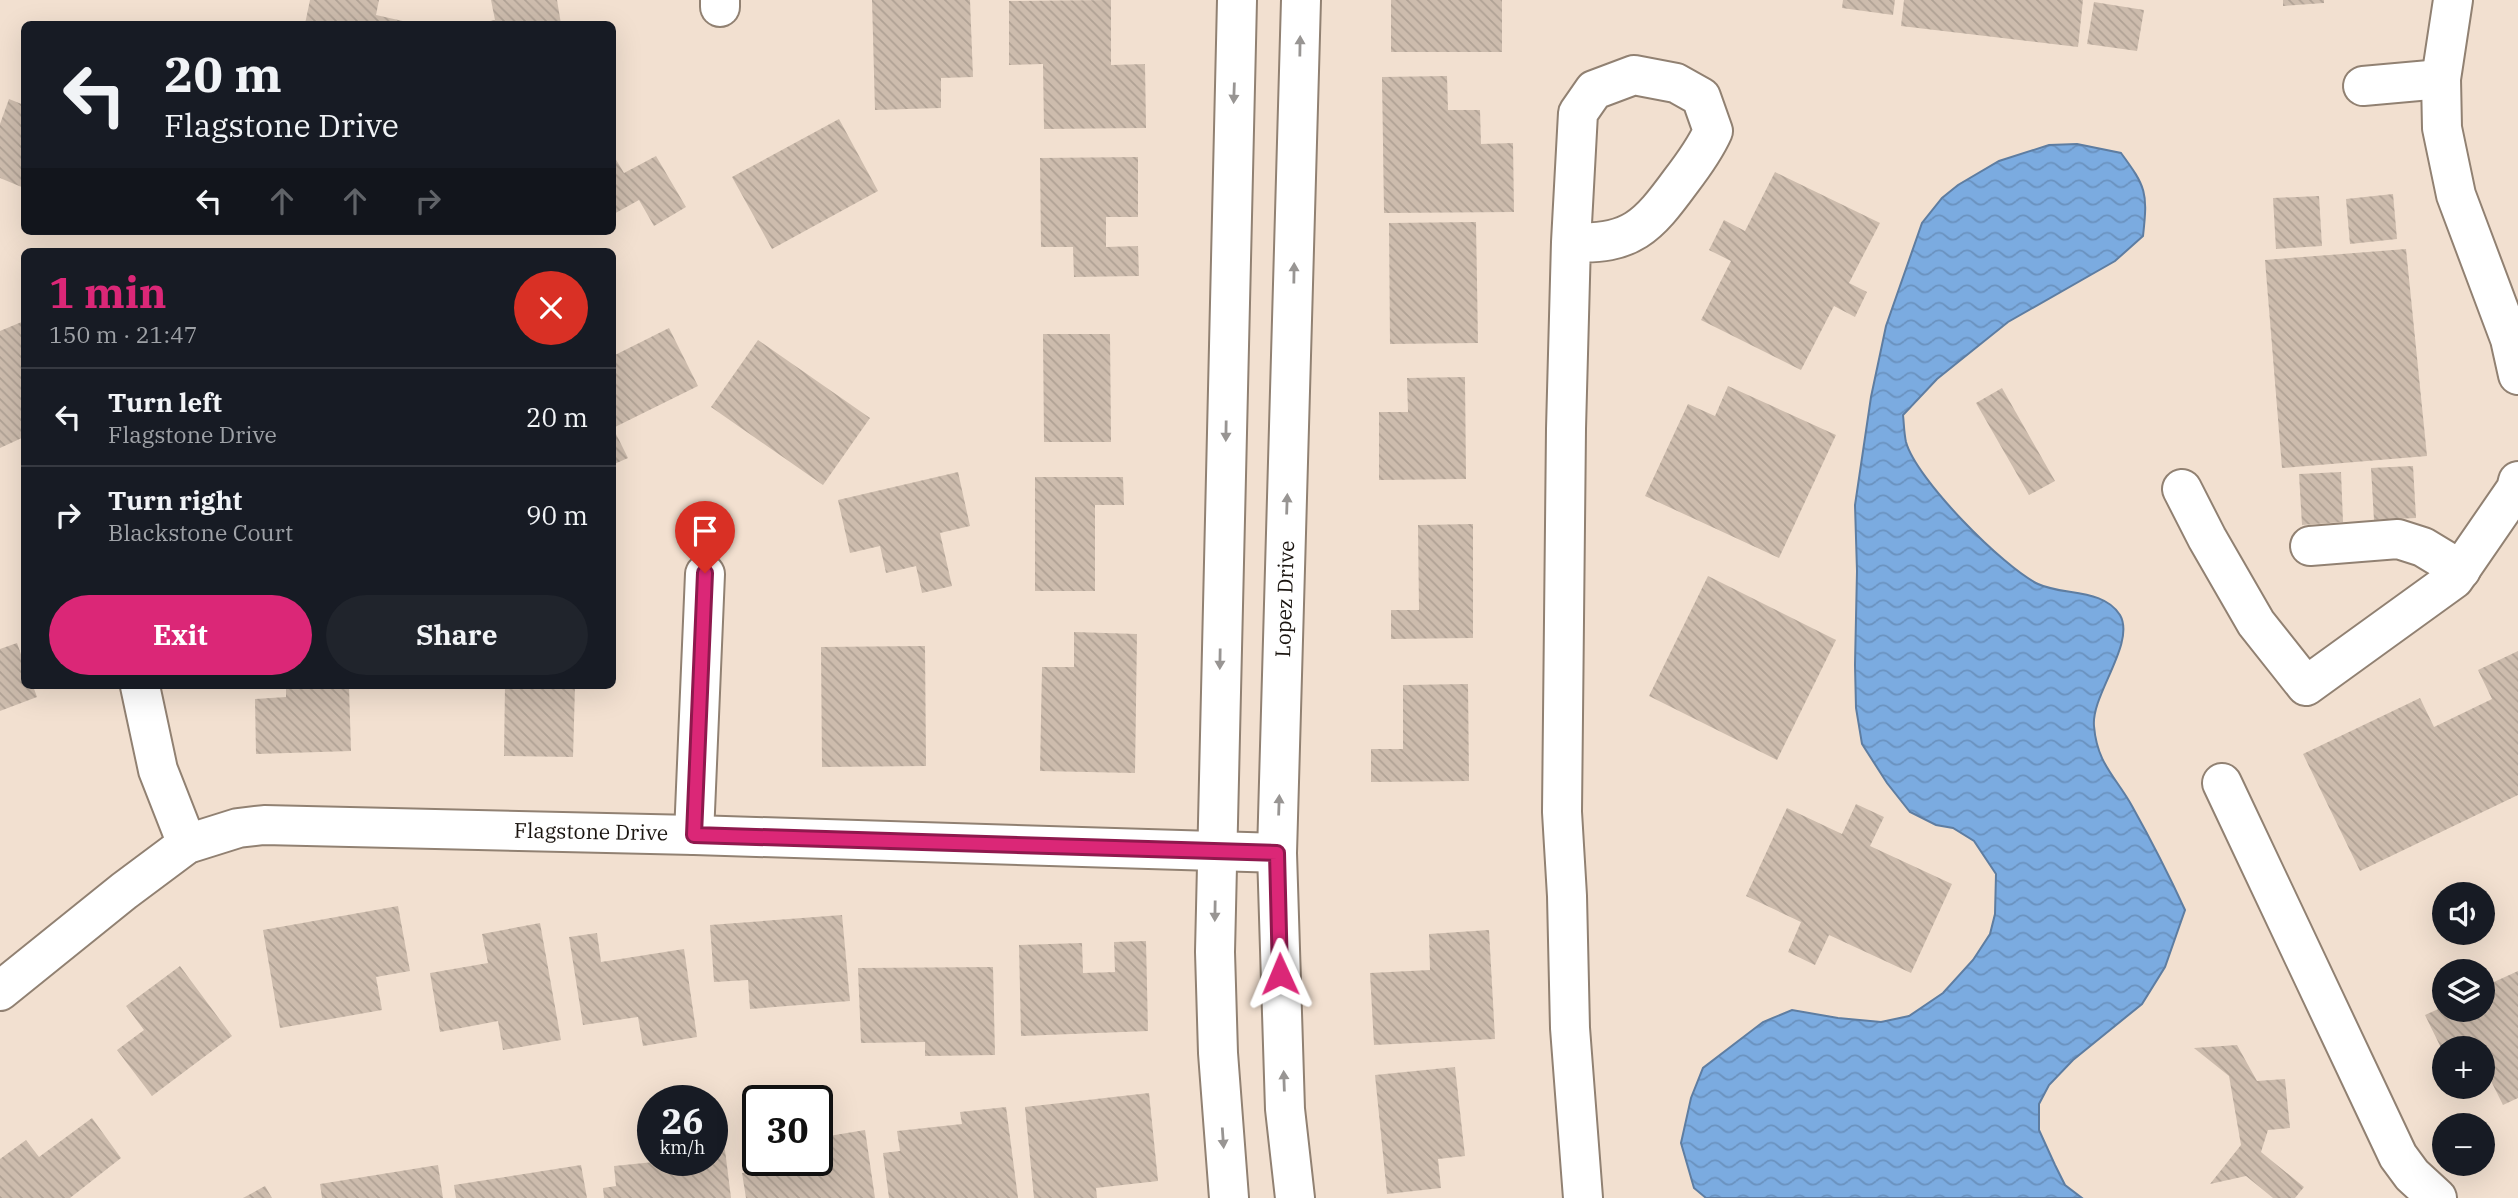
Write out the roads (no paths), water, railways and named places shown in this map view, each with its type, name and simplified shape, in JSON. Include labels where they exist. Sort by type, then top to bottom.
[{"type":"street","points":[[1228,1198],[1214,952],[1237,0]]},
{"type":"street","name":"Lopez Drive","points":[[1295,1198],[1285,1109],[1277,853],[1301,0]]},
{"type":"street","points":[[2453,0],[2441,79],[2442,128],[2456,195],[2510,340],[2518,375]]},
{"type":"street","points":[[1571,242],[1595,244],[1629,235],[1654,218],[1706,147],[1713,131],[1701,97],[1676,83],[1634,75],[1594,90],[1578,113],[1571,242],[1562,812],[1570,1028],[1583,1198]]},
{"type":"street","points":[[2363,86],[2441,79]]},
{"type":"street","points":[[2182,489],[2256,623],[2306,686],[2454,579],[2516,489],[2518,481]]},
{"type":"street","points":[[2310,546],[2398,539],[2423,547],[2461,570]]},
{"type":"street","points":[[694,835],[705,573]]},
{"type":"street","points":[[141,689],[158,770],[187,844]]},
{"type":"street","points":[[2222,783],[2398,1156],[2412,1175],[2437,1198]]},
{"type":"street","name":"Flagstone Drive","points":[[0,991],[187,844],[238,828],[264,825],[1277,853]]},
{"type":"water","points":[[2077,144],[2121,153],[2143,191],[2143,236],[2115,261],[2008,322],[1937,379],[1903,415],[1904,432],[1913,458],[1943,499],[2004,560],[2038,584],[2104,600],[2120,615],[2122,640],[2099,700],[2094,726],[2103,760],[2139,819],[2185,910],[2165,967],[2142,1004],[2073,1060],[2049,1085],[2039,1104],[2039,1130],[2055,1165],[2065,1185],[2082,1198],[1706,1198],[1694,1188],[1681,1143],[1691,1098],[1703,1068],[1763,1022],[1792,1010],[1881,1022],[1909,1016],[1943,993],[1973,960],[1990,934],[1995,914],[1996,874],[1974,841],[1953,828],[1936,825],[1910,812],[1862,744],[1856,708],[1855,505],[1871,397],[1886,326],[1922,223],[1942,198],[1958,185],[1999,161],[2049,145]]}]
